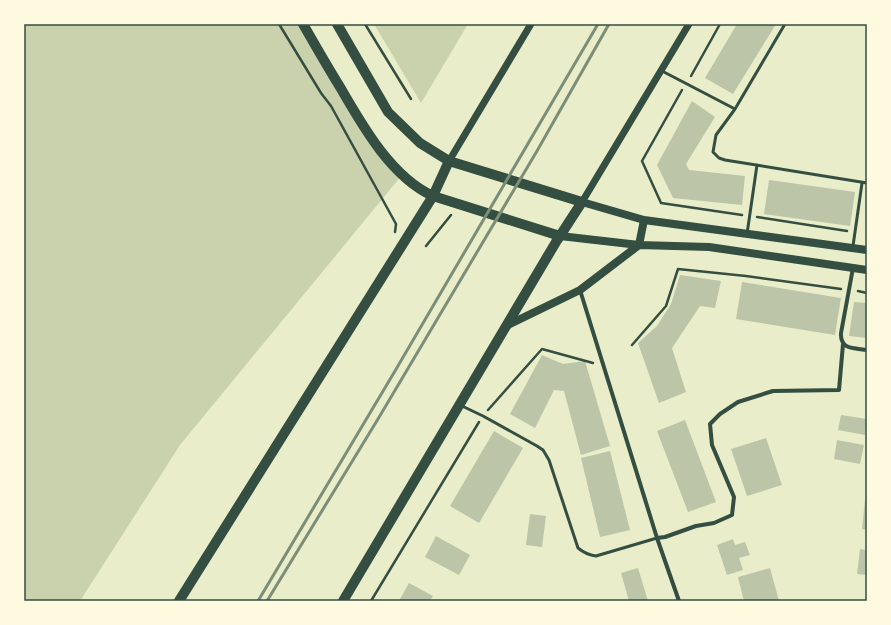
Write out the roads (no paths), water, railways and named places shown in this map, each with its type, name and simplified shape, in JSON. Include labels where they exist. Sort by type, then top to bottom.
[{"type":"main road","points":[[303,24],[365,130],[402,176],[424,192],[433,196],[560,236],[639,245],[709,247],[867,270]]},
{"type":"main road","points":[[337,24],[388,112],[420,143],[449,161],[644,220],[867,250]]},
{"type":"main road","points":[[179,601],[433,196],[449,161]]},
{"type":"main road","points":[[343,601],[560,236],[582,202]]},
{"type":"main road","points":[[508,325],[580,290],[639,245],[644,220]]},
{"type":"street","points":[[449,161],[531,24]]},
{"type":"street","points":[[582,202],[689,24]]},
{"type":"street","points":[[853,268],[840,333],[840,340],[848,348],[867,350]]},
{"type":"street","points":[[580,290],[656,538],[679,601]]},
{"type":"street","points":[[656,538],[665,537],[696,526],[714,523],[732,515],[734,497],[712,445],[710,424],[720,414],[738,402],[773,391],[839,390],[843,344]]},
{"type":"lane","points":[[785,24],[735,109],[716,135],[713,152],[719,158],[867,183]]},
{"type":"lane","points":[[661,70],[735,109]]},
{"type":"lane","points":[[746,234],[757,165]]},
{"type":"lane","points":[[853,248],[862,183]]},
{"type":"lane","points":[[460,405],[537,446],[546,454],[550,460],[578,548],[582,552],[596,556],[656,538]]},
{"type":"railway","points":[[258,601],[395,371],[598,24]]},
{"type":"railway","points":[[267,601],[378,419],[537,151],[609,24]]}]
